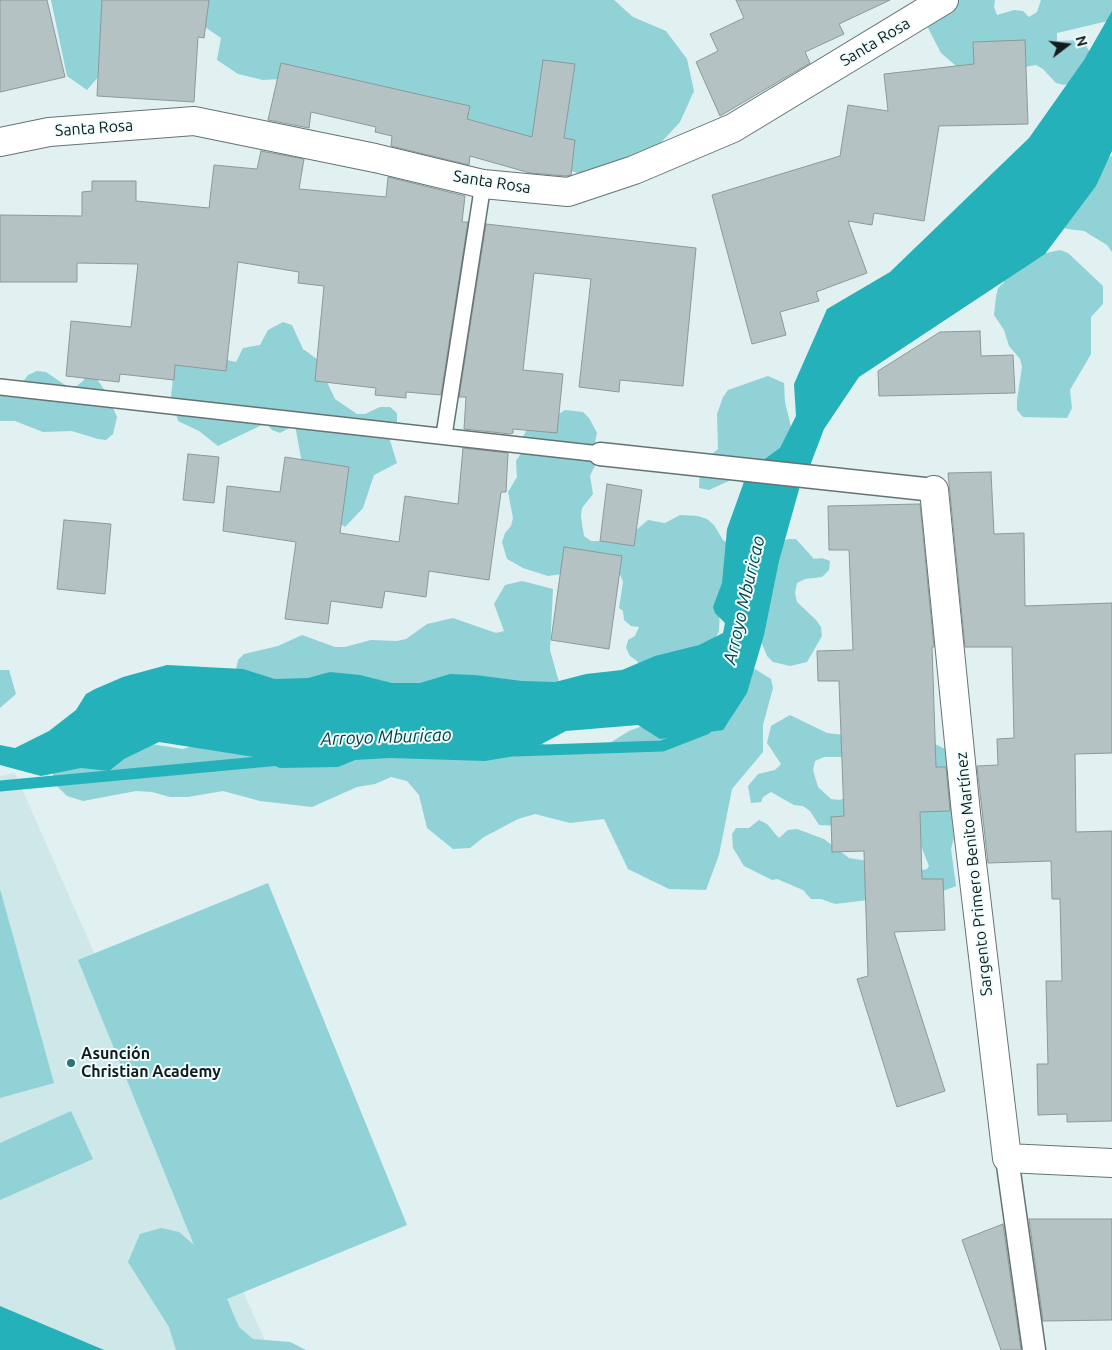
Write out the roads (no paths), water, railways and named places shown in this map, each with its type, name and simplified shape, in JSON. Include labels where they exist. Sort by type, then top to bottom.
[{"type":"street","name":"Santa Rosa","points":[[0,142],[49,132],[194,121],[376,158],[483,184],[568,192],[634,170],[733,128],[944,0]]},
{"type":"street","name":"Sargento Primero Benito Martínez","points":[[600,454],[934,490],[966,813],[1007,1158],[1034,1350]]},
{"type":"street","points":[[1007,1158],[1112,1163]]},
{"type":"lane","points":[[444,435],[483,184]]},
{"type":"lane","points":[[0,387],[444,435],[600,454]]},
{"type":"water","points":[[1112,11],[1112,151],[1096,186],[1045,254],[859,377],[824,429],[808,471],[755,466],[780,448],[796,416],[794,384],[827,309],[890,272],[1029,138],[1084,60]]},
{"type":"water","points":[[745,479],[800,486],[779,561],[764,635],[747,693],[723,730],[660,739],[638,725],[566,731],[521,755],[485,761],[390,758],[355,760],[338,767],[280,768],[254,757],[159,742],[124,759],[109,771],[81,768],[41,776],[0,765],[0,745],[15,748],[49,731],[76,710],[86,694],[95,689],[123,677],[167,665],[243,669],[275,679],[308,678],[330,672],[360,675],[392,683],[420,683],[450,674],[522,681],[555,682],[586,674],[622,670],[655,656],[699,645],[723,633],[725,623],[715,613],[713,607],[722,583],[727,529]]},
{"type":"water","points":[[0,1306],[104,1350],[0,1350]]},
{"type":"waterway","name":"Arroyo Mburicao","points":[[515,751],[662,746],[706,729]]},
{"type":"waterway","name":"Arroyo Mburicao","points":[[0,786],[280,760]]},
{"type":"place","name":"Asunción Christian Academy","points":[[71,1063]]}]
